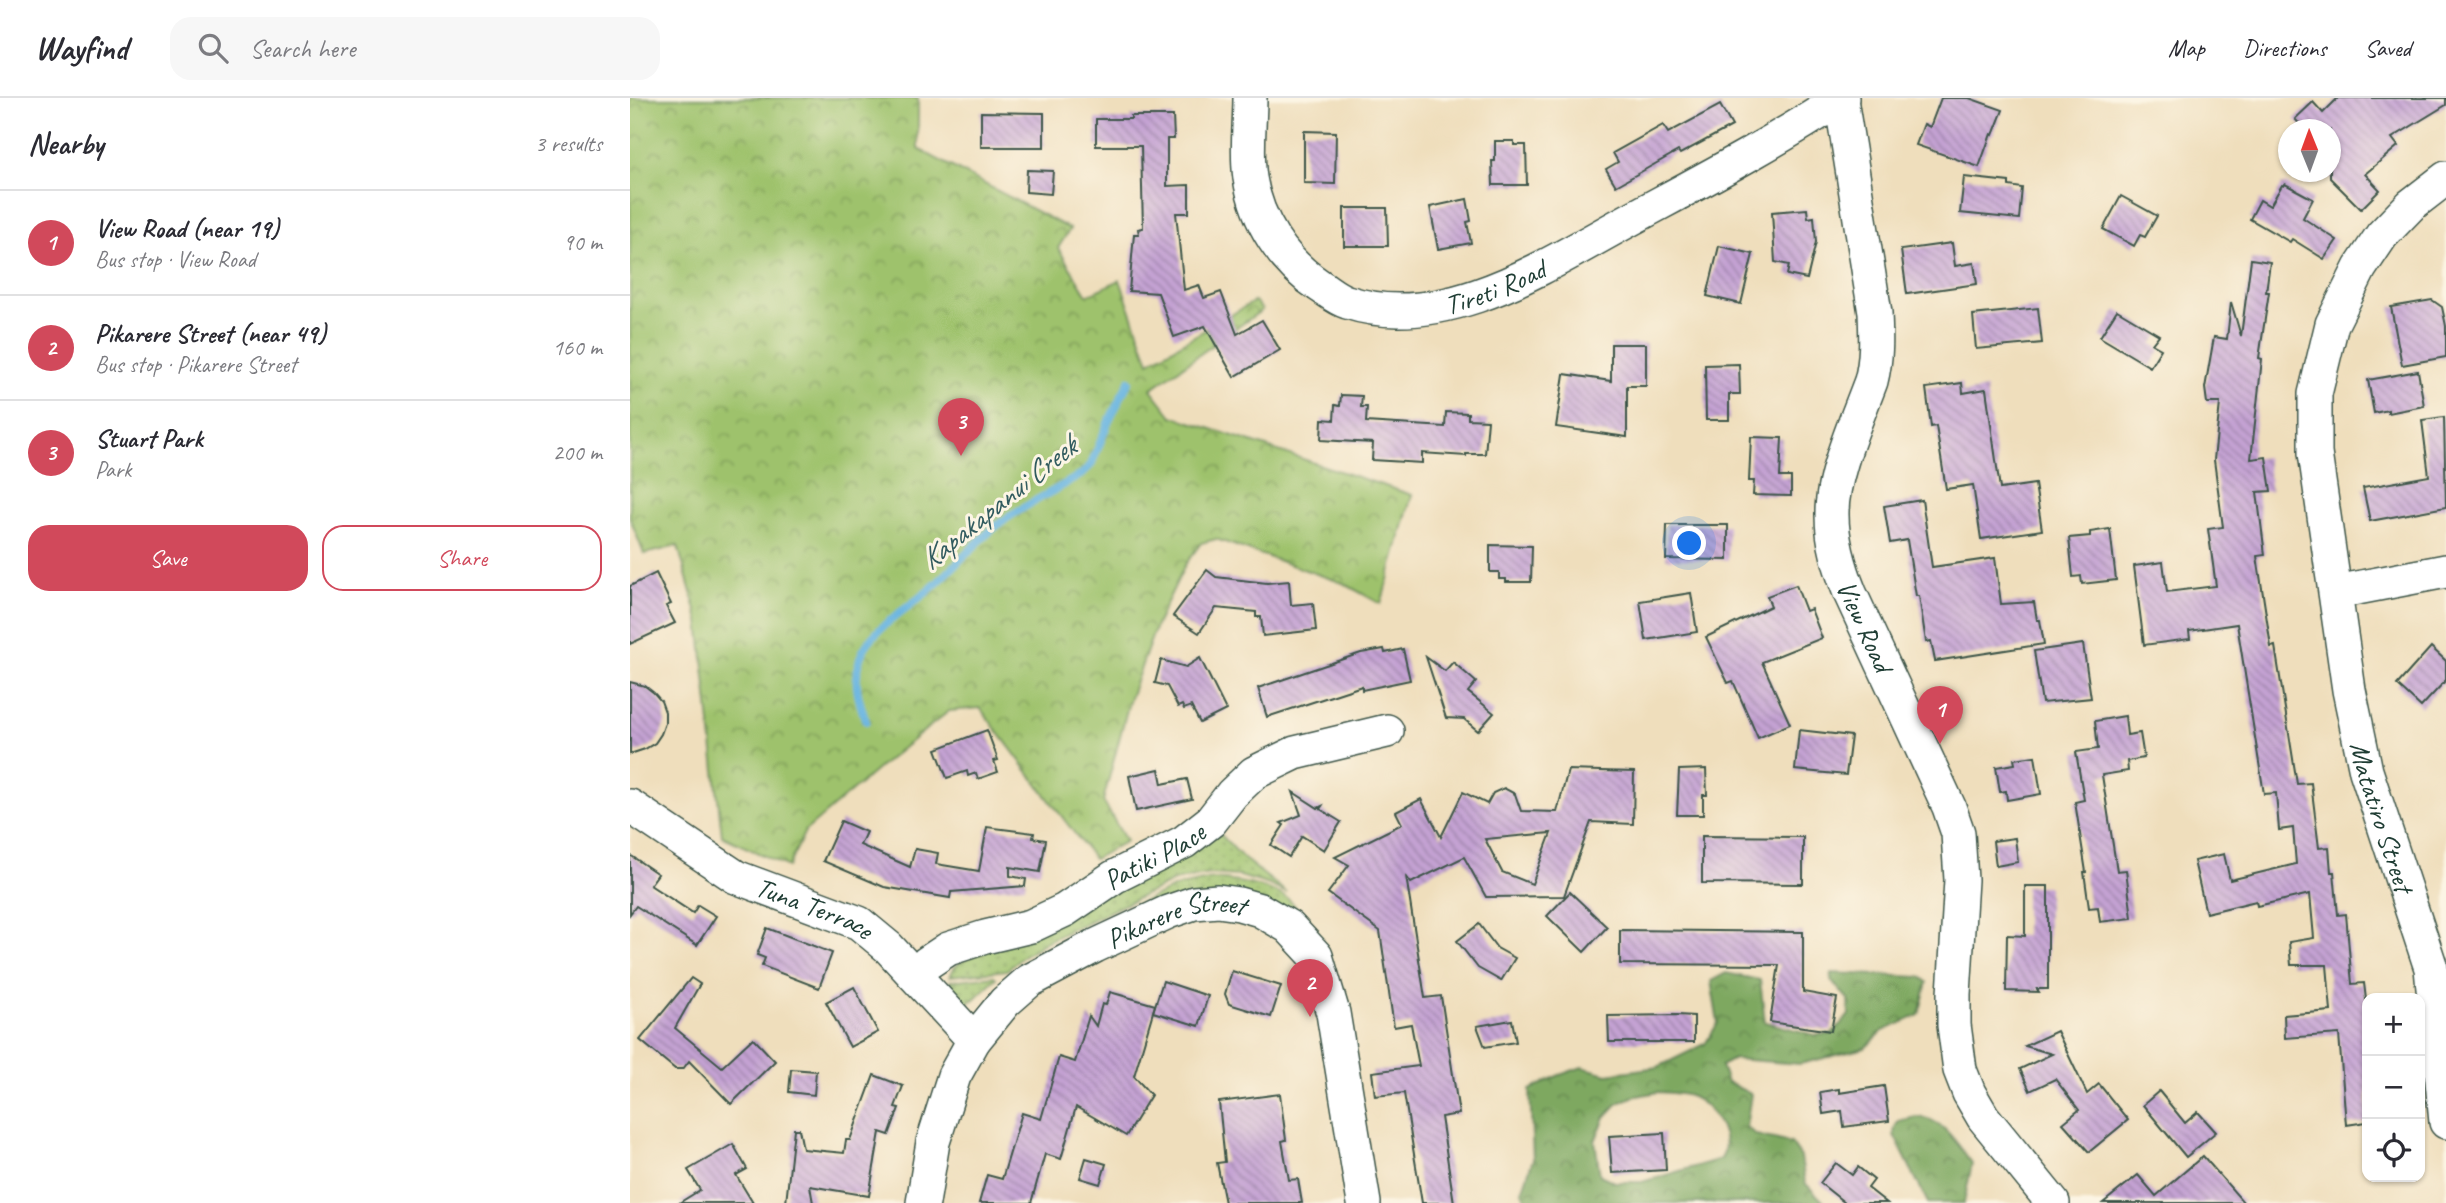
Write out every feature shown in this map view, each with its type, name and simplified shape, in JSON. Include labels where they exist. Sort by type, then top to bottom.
[{"type":"street","name":"Tireti Road","points":[[1250,98],[1250,177],[1264,226],[1301,274],[1344,302],[1377,310],[1410,310],[1459,301],[1517,280],[1697,183],[1841,98]]},
{"type":"street","name":"View Road","points":[[1841,98],[1875,313],[1876,344],[1871,381],[1835,489],[1832,513],[1839,567],[1950,807],[1958,833],[1961,880],[1954,1025],[1960,1070],[1983,1117],[2053,1203]]},
{"type":"street","name":"Matatiro Street","points":[[2446,178],[2411,205],[2382,235],[2360,268],[2332,324],[2315,394],[2315,453],[2349,690],[2366,771],[2439,966],[2446,1122]]},
{"type":"street","points":[[2336,592],[2446,571]]},
{"type":"street","name":"Patiki Place","points":[[914,975],[948,949],[1031,926],[1065,910],[1114,877],[1184,842],[1211,821],[1232,794],[1254,773],[1295,753],[1387,731]]},
{"type":"street","name":"Tuna Terrace","points":[[630,806],[736,877],[859,923],[875,935],[974,1040]]},
{"type":"street","name":"Pikarere Street","points":[[923,1203],[933,1142],[954,1076],[974,1040],[1005,1002],[1029,981],[1095,946],[1168,912],[1194,903],[1218,901],[1259,910],[1289,927],[1316,956],[1333,1013],[1364,1203]]},
{"type":"green space","points":[[630,98],[918,98],[918,149],[1070,229],[1058,248],[1087,295],[1120,280],[1149,362],[1255,301],[1262,310],[1151,389],[1172,416],[1412,495],[1381,604],[1343,583],[1216,539],[1201,543],[1185,565],[1157,623],[1130,698],[1103,801],[1126,841],[1094,859],[980,708],[949,711],[888,760],[805,831],[788,867],[722,836],[699,621],[678,546],[644,554],[630,518]]},
{"type":"green space","points":[[1220,834],[1243,858],[1287,893],[1240,876],[1209,874],[1174,881],[1047,941],[1007,970],[950,976],[960,962]]},
{"type":"green space","points":[[1213,879],[1245,883],[1269,890],[1280,894],[1296,907],[1290,910],[1142,911],[1134,908],[1135,905],[1176,887]]},
{"type":"green space","points":[[1726,973],[1760,980],[1765,1022],[1815,1035],[1832,1034],[1849,1015],[1848,999],[1831,981],[1832,973],[1921,977],[1927,982],[1919,1015],[1883,1031],[1865,1048],[1800,1064],[1734,1059],[1721,1066],[1727,1082],[1751,1094],[1746,1127],[1756,1135],[1791,1143],[1801,1157],[1805,1183],[1825,1203],[1527,1203],[1522,1192],[1533,1159],[1530,1090],[1582,1067],[1607,1074],[1658,1067],[1705,1044],[1718,1023],[1711,981]],"holes":[[[1658,1092],[1688,1096],[1700,1101],[1714,1115],[1723,1133],[1724,1151],[1721,1159],[1642,1182],[1615,1182],[1600,1175],[1595,1141],[1605,1117],[1617,1104],[1632,1097]]]},
{"type":"green space","points":[[994,976],[996,978],[973,1000],[962,1005],[950,988],[950,981]]},
{"type":"green space","points":[[1926,1118],[1942,1127],[1972,1163],[1964,1203],[1928,1203],[1894,1135],[1899,1121]]},
{"type":"building","points":[[1941,98],[1969,98],[2003,110],[1979,167],[1916,145],[1924,124],[1930,127]]},
{"type":"building","points":[[2338,98],[2446,98],[2446,105],[2392,138],[2398,146],[2365,174],[2380,190],[2361,209],[2334,182],[2341,182],[2341,119],[2295,119],[2313,102],[2323,113]]},
{"type":"building","points":[[1720,105],[1732,126],[1680,154],[1678,151],[1616,186],[1606,169],[1618,162],[1613,153],[1663,125],[1668,133]]},
{"type":"building","points":[[981,112],[1044,113],[1044,147],[981,147]]},
{"type":"building","points":[[1131,116],[1173,116],[1174,139],[1167,139],[1167,186],[1189,185],[1189,213],[1176,213],[1184,290],[1199,285],[1204,298],[1221,292],[1237,334],[1262,320],[1280,350],[1234,377],[1205,326],[1174,337],[1158,293],[1129,291],[1134,234],[1139,234],[1138,229],[1143,228],[1141,146],[1096,146],[1096,119],[1131,119]]},
{"type":"building","points":[[1304,131],[1336,132],[1335,184],[1304,183]]},
{"type":"building","points":[[1495,141],[1514,141],[1514,145],[1526,145],[1527,185],[1493,185]]},
{"type":"building","points":[[1027,170],[1053,171],[1051,194],[1026,192]]},
{"type":"building","points":[[1964,177],[2009,182],[2009,186],[2022,188],[2019,219],[1960,213]]},
{"type":"building","points":[[2285,184],[2313,199],[2303,218],[2337,240],[2324,259],[2292,239],[2290,242],[2250,219],[2260,200],[2270,206]]},
{"type":"building","points":[[2121,196],[2157,216],[2145,237],[2140,235],[2134,246],[2103,229]]},
{"type":"building","points":[[1467,199],[1471,243],[1438,249],[1430,207]]},
{"type":"building","points":[[1344,208],[1387,208],[1388,246],[1344,246]]},
{"type":"building","points":[[1807,209],[1808,218],[1814,217],[1816,242],[1807,279],[1787,275],[1789,265],[1775,262],[1772,212]]},
{"type":"building","points":[[1952,243],[1955,266],[1974,263],[1977,284],[1907,294],[1901,250]]},
{"type":"building","points":[[1719,246],[1753,254],[1741,304],[1707,296]]},
{"type":"building","points":[[2251,259],[2270,262],[2251,459],[2266,457],[2271,491],[2257,492],[2265,555],[2257,556],[2271,647],[2275,646],[2297,784],[2311,783],[2319,848],[2329,847],[2338,915],[2346,914],[2352,984],[2364,983],[2362,1123],[2346,1125],[2339,1034],[2285,1038],[2284,1015],[2331,1011],[2327,965],[2291,965],[2289,942],[2314,938],[2310,894],[2257,906],[2256,901],[2206,913],[2194,861],[2224,854],[2230,880],[2296,864],[2293,828],[2279,830],[2276,793],[2264,794],[2237,624],[2189,631],[2190,639],[2144,645],[2134,566],[2163,562],[2167,592],[2216,586],[2208,529],[2223,527],[2214,460],[2220,403],[2207,403],[2205,388],[2214,337],[2227,339],[2231,302],[2241,336]]},
{"type":"building","points":[[2432,300],[2442,307],[2446,326],[2446,357],[2402,365],[2391,307]]},
{"type":"building","points":[[2038,308],[2042,343],[1976,349],[1973,315]]},
{"type":"building","points":[[2117,310],[2159,335],[2152,344],[2161,349],[2150,367],[2100,337]]},
{"type":"building","points":[[1611,344],[1646,344],[1646,386],[1627,386],[1627,437],[1556,427],[1564,374],[1611,381]]},
{"type":"building","points":[[1739,364],[1740,394],[1729,394],[1729,420],[1706,420],[1705,365]]},
{"type":"building","points":[[2418,371],[2424,406],[2374,413],[2368,380]]},
{"type":"building","points":[[1962,383],[1963,393],[1986,389],[2000,489],[2035,484],[2042,530],[1981,539],[1973,485],[1946,489],[1936,426],[1931,427],[1926,388]]},
{"type":"building","points":[[1341,395],[1362,396],[1361,407],[1367,407],[1366,422],[1445,427],[1446,412],[1468,413],[1468,419],[1488,420],[1485,454],[1466,456],[1422,453],[1422,463],[1372,460],[1373,443],[1321,440],[1322,419],[1334,420],[1335,405],[1340,406]]},
{"type":"building","points":[[2444,417],[2446,507],[2370,521],[2363,488],[2429,476],[2422,420]]},
{"type":"building","points":[[1751,437],[1782,438],[1780,477],[1791,477],[1791,496],[1753,495],[1754,481],[1749,481]]},
{"type":"building","points":[[1922,500],[1932,567],[1995,558],[2001,604],[2034,602],[2044,644],[1935,661],[1931,641],[1926,642],[1907,540],[1890,543],[1884,506]]},
{"type":"building","points":[[1667,525],[1728,525],[1728,560],[1666,559]]},
{"type":"building","points":[[2110,529],[2116,580],[2082,584],[2081,576],[2073,577],[2069,538],[2090,536],[2090,532]]},
{"type":"building","points":[[1490,545],[1532,546],[1531,582],[1506,582],[1506,579],[1499,579],[1499,572],[1490,572]]},
{"type":"building","points":[[1207,570],[1216,577],[1267,583],[1289,581],[1291,605],[1313,603],[1316,630],[1263,636],[1261,617],[1256,617],[1256,612],[1216,608],[1199,633],[1173,616]]},
{"type":"building","points":[[656,573],[671,604],[666,606],[675,623],[630,644],[630,586]]},
{"type":"building","points":[[1796,585],[1806,611],[1811,609],[1822,638],[1762,662],[1790,724],[1758,738],[1733,681],[1728,683],[1706,637],[1771,606],[1767,596]]},
{"type":"building","points":[[1691,593],[1697,632],[1646,640],[1640,601]]},
{"type":"building","points":[[2083,644],[2091,698],[2042,703],[2034,651]]},
{"type":"building","points":[[2431,647],[2446,661],[2446,680],[2421,707],[2397,685]]},
{"type":"building","points":[[1384,649],[1385,653],[1403,649],[1410,680],[1362,690],[1362,686],[1267,717],[1258,688],[1361,653]]},
{"type":"building","points":[[1426,657],[1445,671],[1453,662],[1476,682],[1468,692],[1494,713],[1478,731],[1464,719],[1446,718]]},
{"type":"building","points":[[1200,658],[1226,710],[1200,723],[1191,706],[1184,709],[1182,705],[1178,707],[1167,686],[1155,683],[1161,660],[1186,667]]},
{"type":"building","points":[[630,682],[645,686],[661,701],[665,723],[655,743],[630,754]]},
{"type":"building","points":[[2125,716],[2127,735],[2140,733],[2144,758],[2127,761],[2128,771],[2102,775],[2117,871],[2126,870],[2132,918],[2100,922],[2098,907],[2089,908],[2075,802],[2084,800],[2076,752],[2098,749],[2095,721]]},
{"type":"building","points":[[987,730],[998,760],[994,761],[998,772],[978,779],[976,773],[968,776],[967,771],[947,778],[936,749]]},
{"type":"building","points":[[1799,730],[1851,736],[1846,775],[1795,770]]},
{"type":"building","points":[[2035,756],[2041,794],[2007,800],[2006,791],[2000,792],[1996,767],[2015,764],[2014,759]]},
{"type":"building","points":[[1159,769],[1162,784],[1187,779],[1192,799],[1136,811],[1129,776]]},
{"type":"building","points":[[1706,769],[1707,795],[1703,795],[1703,815],[1677,815],[1679,770]]},
{"type":"building","points":[[1568,770],[1634,772],[1633,824],[1591,822],[1564,896],[1486,897],[1464,857],[1411,883],[1406,876],[1425,998],[1441,996],[1459,1114],[1441,1117],[1454,1203],[1422,1203],[1404,1093],[1375,1096],[1372,1072],[1419,1066],[1411,1024],[1394,1027],[1380,931],[1328,893],[1349,865],[1335,857],[1402,824],[1396,812],[1421,799],[1441,837],[1463,792],[1487,804],[1493,793],[1504,788],[1515,794],[1521,811],[1557,812]],"holes":[[[1551,833],[1532,884],[1502,872],[1485,839]]]},
{"type":"building","points":[[1293,792],[1318,808],[1322,806],[1320,809],[1341,822],[1324,850],[1302,836],[1289,857],[1271,845],[1284,825],[1281,823],[1301,815]]},
{"type":"building","points":[[841,821],[866,832],[860,845],[910,867],[915,849],[938,853],[936,864],[979,871],[987,827],[1034,833],[1033,838],[1046,840],[1040,872],[1010,867],[1010,876],[1026,879],[1025,886],[951,892],[950,898],[884,887],[823,861]]},
{"type":"building","points":[[1702,836],[1803,837],[1803,884],[1702,883]]},
{"type":"building","points":[[2015,838],[2018,862],[1996,866],[1993,841]]},
{"type":"building","points":[[630,855],[658,874],[650,885],[693,913],[698,905],[716,916],[697,945],[636,906],[630,914]]},
{"type":"building","points":[[2025,886],[2048,886],[2048,989],[2037,989],[2039,992],[2006,991],[2007,935],[2025,936]]},
{"type":"building","points":[[1570,892],[1607,927],[1584,952],[1547,916]]},
{"type":"building","points":[[1479,924],[1497,948],[1515,958],[1501,981],[1478,968],[1457,941]]},
{"type":"building","points":[[767,928],[832,953],[819,988],[762,966],[765,958],[757,955]]},
{"type":"building","points":[[1620,930],[1803,932],[1803,992],[1837,998],[1831,1031],[1770,1022],[1779,965],[1620,964]]},
{"type":"building","points":[[1232,971],[1281,986],[1271,1017],[1229,1004],[1225,994]]},
{"type":"building","points":[[691,978],[700,984],[675,1028],[722,1067],[753,1038],[775,1061],[731,1104],[689,1061],[683,1069],[675,1069],[640,1040]]},
{"type":"building","points":[[1163,981],[1208,996],[1199,1026],[1153,1012]]},
{"type":"building","points":[[854,987],[878,1032],[850,1047],[826,1002]]},
{"type":"building","points":[[1110,992],[1155,1005],[1134,1076],[1151,1095],[1126,1136],[1076,1107],[1061,1159],[1045,1154],[1031,1203],[979,1203],[987,1175],[1002,1179],[1022,1113],[1041,1119],[1059,1057],[1075,1062],[1089,1016],[1096,1026],[1102,1004],[1106,1005]]},
{"type":"building","points":[[1608,1016],[1694,1016],[1694,1042],[1609,1042]]},
{"type":"building","points":[[1512,1020],[1516,1042],[1485,1047],[1477,1026]]},
{"type":"building","points":[[2057,1031],[2087,1094],[2099,1084],[2128,1120],[2089,1152],[2063,1123],[2079,1110],[2055,1079],[2030,1091],[2020,1069],[2052,1054],[2025,1046]]},
{"type":"building","points":[[791,1069],[816,1071],[814,1095],[789,1092]]},
{"type":"building","points":[[874,1075],[903,1086],[895,1107],[899,1108],[889,1135],[880,1132],[869,1196],[810,1186],[813,1203],[786,1203],[794,1129],[799,1129],[803,1149],[844,1153],[846,1140],[850,1140]]},
{"type":"building","points":[[1884,1086],[1889,1121],[1844,1127],[1842,1111],[1823,1114],[1820,1092],[1839,1089],[1839,1093]]},
{"type":"building","points":[[2159,1091],[2185,1123],[2198,1112],[2216,1132],[2186,1157],[2143,1105]]},
{"type":"building","points":[[1280,1094],[1286,1140],[1282,1141],[1289,1180],[1298,1179],[1302,1203],[1225,1203],[1217,1163],[1225,1162],[1219,1102]]},
{"type":"building","points":[[1664,1133],[1666,1170],[1612,1173],[1609,1136]]},
{"type":"building","points":[[733,1144],[747,1169],[736,1175],[753,1203],[679,1203],[700,1190],[688,1170]]},
{"type":"building","points":[[2203,1156],[2244,1203],[2103,1203],[2138,1175],[2156,1196]]},
{"type":"building","points":[[1086,1158],[1106,1164],[1100,1184],[1080,1178]]},
{"type":"building","points":[[1836,1163],[1852,1175],[1858,1167],[1874,1180],[1868,1188],[1887,1203],[1845,1203],[1820,1183]]},
{"type":"waterway","name":"Kapakapanui Creek","points":[[866,721],[859,697],[857,674],[860,658],[871,638],[937,583],[999,524],[1082,474],[1091,465],[1129,381]]},
{"type":"place","name":"Stuart Park","points":[[961,456]]},
{"type":"place","name":"View Road (near 19)","points":[[1940,744]]},
{"type":"place","name":"Pikarere Street (near 49)","points":[[1310,1017]]}]
